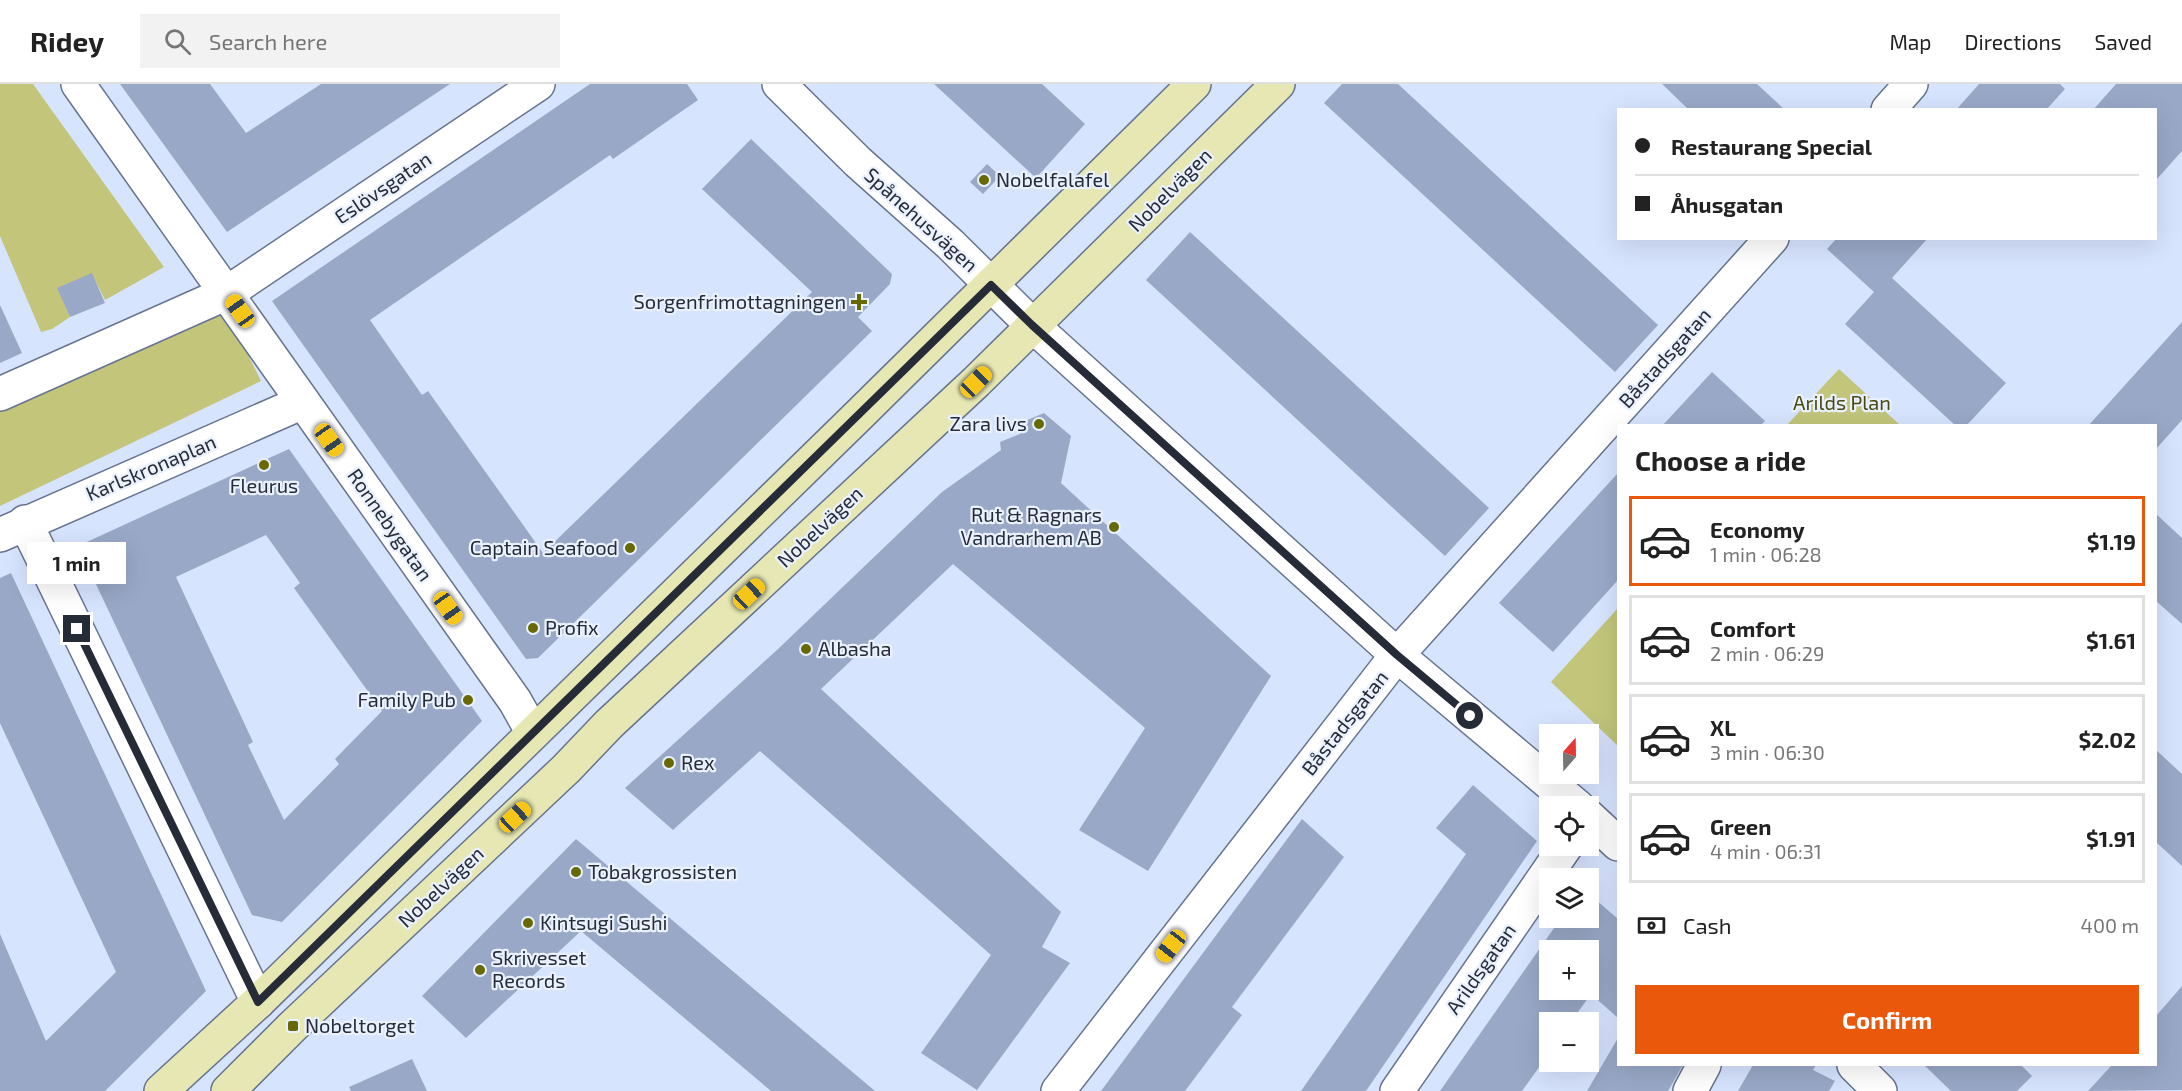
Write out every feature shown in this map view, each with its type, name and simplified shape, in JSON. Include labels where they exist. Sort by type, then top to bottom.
[{"type":"main road","points":[[161,1091],[258,1002],[1194,84]]},
{"type":"main road","name":"Nobelvägen","points":[[228,1091],[292,1026],[566,769],[609,724],[967,390],[1278,84]]},
{"type":"street","name":"Ronnebygatan","points":[[78,84],[515,701],[533,733]]},
{"type":"street","name":"Eslövsgatan","points":[[227,293],[538,84]]},
{"type":"street","name":"Spånehusvägen","points":[[779,84],[858,162],[950,244],[1032,325],[1397,655],[1565,796]]},
{"type":"street","points":[[1890,108],[1911,84]]},
{"type":"street","name":"Båstadsgatan","points":[[1058,1091],[1397,655],[1770,240]]},
{"type":"street","points":[[0,394],[227,293]]},
{"type":"street","name":"Karlskronaplan","points":[[12,528],[303,402]]},
{"type":"street","points":[[12,528],[258,1002]]},
{"type":"street","points":[[1599,826],[1617,843]]},
{"type":"street","name":"Arildsgatan","points":[[1397,1091],[1559,856]]},
{"type":"street","points":[[1690,1091],[1703,1066]]},
{"type":"street","points":[[1855,1066],[1880,1091]]},
{"type":"green space","points":[[0,84],[33,84],[164,267],[105,300],[92,274],[58,288],[70,317],[52,329],[41,332],[0,236]]},
{"type":"green space","points":[[218,294],[261,381],[0,506],[0,399]]},
{"type":"green space","name":"Arilds Plan","points":[[1839,369],[1899,424],[1788,424]]},
{"type":"green space","points":[[1617,609],[1617,745],[1599,728],[1599,724],[1595,724],[1551,682]]},
{"type":"building","points":[[120,84],[210,84],[246,133],[321,84],[450,84],[227,232]]},
{"type":"building","points":[[590,84],[687,84],[698,100],[613,159],[610,155],[370,320],[422,395],[428,391],[543,553],[812,292],[702,189],[751,139],[892,274],[890,284],[858,317],[872,331],[538,658],[526,659],[272,301]]},
{"type":"building","points":[[934,84],[1042,84],[1085,124],[1036,178]]},
{"type":"building","points":[[1342,84],[1398,84],[1658,325],[1615,372],[1324,103]]},
{"type":"building","points":[[1662,84],[1757,84],[1783,108],[1687,108]]},
{"type":"building","points":[[1979,84],[2060,84],[2065,89],[2048,108],[1958,108]]},
{"type":"building","points":[[2116,84],[2182,84],[2182,151],[2157,179],[2157,108],[2095,108]]},
{"type":"building","points":[[987,164],[1000,176],[983,194],[970,182]]},
{"type":"building","points":[[1190,232],[1489,508],[1445,556],[1146,280]]},
{"type":"building","points":[[1835,240],[1926,240],[1892,278],[2006,383],[1968,424],[1954,424],[1845,324],[1874,292],[1827,249]]},
{"type":"building","points":[[92,273],[105,303],[70,317],[57,288]]},
{"type":"building","points":[[0,305],[22,353],[0,363]]},
{"type":"building","points":[[2182,322],[2182,420],[2157,448],[2157,424],[2090,424]]},
{"type":"building","points":[[1712,372],[1765,421],[1762,424],[1664,424]]},
{"type":"building","points":[[1044,413],[1071,436],[1061,483],[1271,676],[1148,871],[1079,830],[1145,728],[953,564],[821,689],[1061,912],[1042,947],[1070,963],[977,1090],[921,1053],[991,955],[760,751],[673,830],[625,788],[777,650],[942,492],[1001,450],[1000,442],[1020,434],[1018,424]]},
{"type":"building","points":[[289,449],[482,721],[282,922],[252,915],[78,546]],"holes":[[[266,535],[300,583],[294,588],[382,711],[335,759],[339,764],[284,820],[248,745],[253,742],[176,577]]]},
{"type":"building","points":[[1617,474],[1617,581],[1553,652],[1499,603]]},
{"type":"building","points":[[2157,515],[2182,538],[2182,624],[2157,602]]},
{"type":"building","points":[[11,573],[206,991],[105,1091],[0,1091],[0,934],[46,1041],[116,972],[0,723],[0,578]]},
{"type":"building","points":[[2157,751],[2182,774],[2182,866],[2157,843]]},
{"type":"building","points":[[1473,785],[1537,841],[1366,1091],[1301,1091],[1466,854],[1436,828]]},
{"type":"building","points":[[1302,819],[1344,857],[1232,1007],[1242,1015],[1185,1091],[1101,1091]]},
{"type":"building","points":[[576,839],[875,1091],[771,1091],[581,931],[466,1038],[422,996]]},
{"type":"building","points":[[1599,903],[1617,918],[1617,1017],[1598,1000],[1599,940],[1546,940],[1554,928],[1599,928]]},
{"type":"building","points":[[1539,949],[1539,1000],[1587,1000],[1578,1012],[1539,1012],[1539,1067],[1522,1091],[1440,1091]]},
{"type":"building","points":[[2182,986],[2182,1090],[2088,1091],[2111,1066],[2157,1066],[2157,1015]]},
{"type":"building","points":[[1617,1040],[1617,1066],[1682,1066],[1668,1091],[1587,1091]]},
{"type":"building","points":[[412,1059],[427,1091],[351,1091],[349,1087]]},
{"type":"building","points":[[1752,1066],[1815,1066],[1813,1070],[1835,1081],[1829,1091],[1738,1091]]},
{"type":"building","points":[[1925,1066],[2022,1066],[2032,1076],[2017,1091],[1951,1091]]},
{"type":"place","name":"Nobelfalafel","points":[[984,180]]},
{"type":"place","name":"Sorgenfrimottagningen","points":[[859,302]]},
{"type":"place","name":"Zara livs","points":[[1039,424]]},
{"type":"place","name":"Fleurus","points":[[264,465]]},
{"type":"place","name":"Rut & Ragnars Vandrarhem AB","points":[[1114,527]]},
{"type":"place","name":"Captain Seafood","points":[[630,548]]},
{"type":"place","name":"Profix","points":[[533,628]]},
{"type":"place","name":"Albasha","points":[[806,649]]},
{"type":"place","name":"Family Pub","points":[[468,700]]},
{"type":"place","name":"Rex","points":[[669,763]]},
{"type":"place","name":"Tobakgrossisten","points":[[576,872]]},
{"type":"place","name":"Kintsugi Sushi","points":[[528,923]]},
{"type":"place","name":"Skrivesset Records","points":[[480,970]]},
{"type":"place","name":"Nobeltorget","points":[[293,1026]]},
{"type":"route","points":[[77,629],[258,1002],[991,285],[1032,325],[1397,655],[1470,716]]}]
